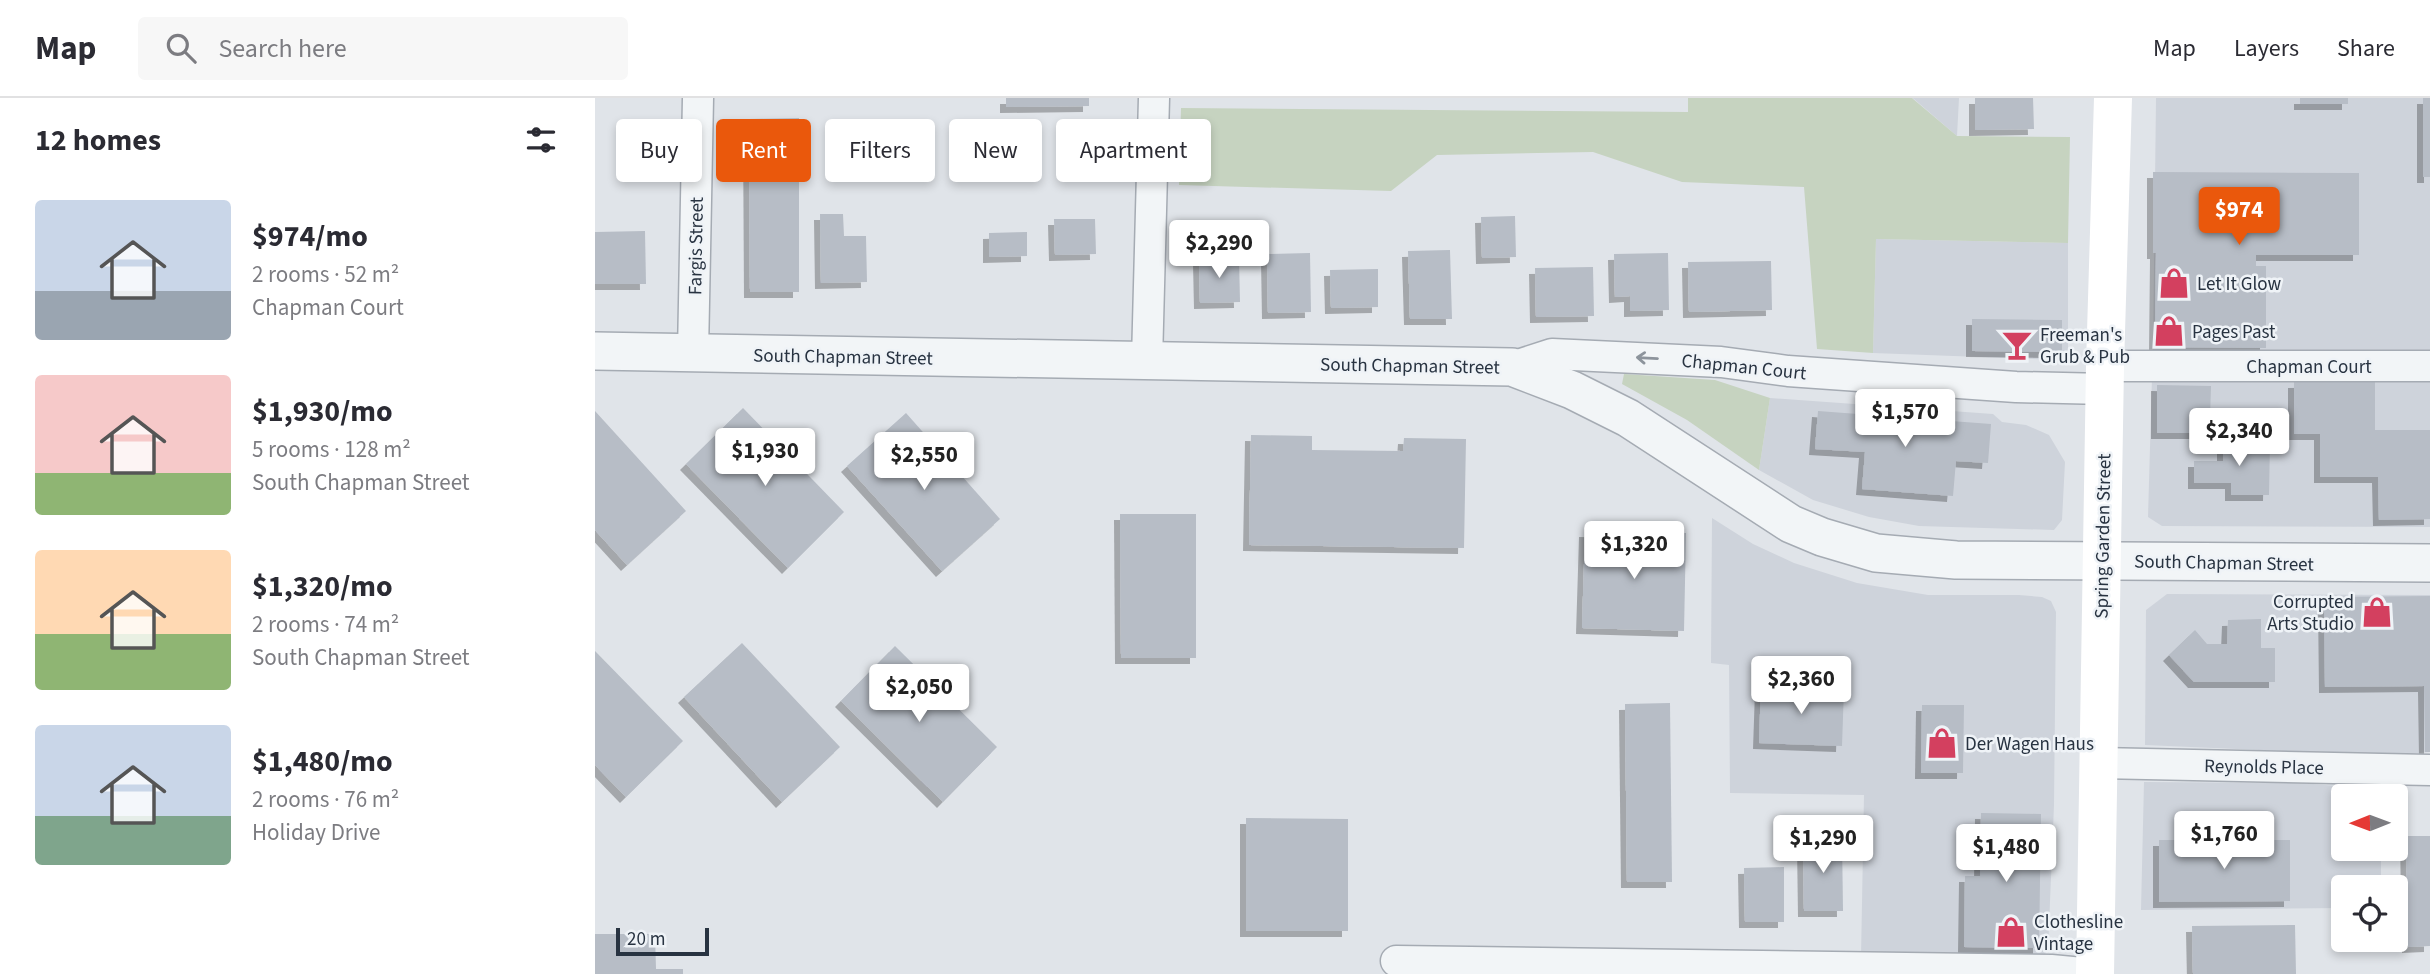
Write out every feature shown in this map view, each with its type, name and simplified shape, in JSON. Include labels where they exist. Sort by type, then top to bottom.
[{"type":"main road","name":"Spring Garden Street","points":[[2094,974],[2113,98]]},
{"type":"street","name":"Fargis Street","points":[[693,353],[698,98]]},
{"type":"street","points":[[1147,361],[1154,98]]},
{"type":"street","name":"South Chapman Street","points":[[595,351],[1512,367],[1572,390],[1628,418],[1772,512],[1822,537],[1876,553],[1914,558],[2430,563]]},
{"type":"street","name":"Chapman Court","points":[[1512,367],[1552,354],[1721,362],[1788,371],[2017,387],[2105,377],[2430,366]]},
{"type":"street","name":"Reynolds Place","points":[[2099,763],[2430,770]]},
{"type":"street","points":[[1396,961],[1444,968],[2051,970],[2094,974]]},
{"type":"shaded area","points":[[1912,98],[1959,98],[1957,136],[1914,99]]},
{"type":"shaded area","points":[[2156,98],[2430,98],[2430,351],[2153,350]]},
{"type":"shaded area","points":[[1876,239],[2068,243],[2068,353],[2059,360],[1873,353]]},
{"type":"shaded area","points":[[2152,377],[2430,378],[2430,527],[2162,526],[2148,517]]},
{"type":"shaded area","points":[[1770,398],[1993,414],[2002,422],[2026,425],[2049,435],[2065,462],[2062,520],[2054,530],[1919,526],[1869,517],[1813,500],[1759,470]]},
{"type":"shaded area","points":[[1712,518],[1753,544],[1794,563],[1857,583],[1928,595],[2019,595],[2042,597],[2051,601],[2056,612],[2054,805],[2048,950],[2043,957],[1861,957],[1864,795],[1730,793],[1729,665],[1711,663]]},
{"type":"shaded area","points":[[2167,594],[2430,595],[2430,752],[2331,753],[2145,745],[2146,610]]},
{"type":"shaded area","points":[[2144,782],[2331,785],[2331,861],[2381,861],[2381,875],[2331,875],[2331,908],[2141,910]]},
{"type":"green space","points":[[1688,98],[1912,98],[1957,136],[2070,137],[2068,243],[1876,239],[1873,353],[1817,349],[1804,187],[1682,182],[1593,152],[1437,155],[1391,191],[1179,185],[1179,182],[1211,182],[1211,119],[1181,119],[1181,108],[1688,112]]},
{"type":"green space","points":[[1624,374],[1715,380],[1770,398],[1759,470],[1687,420],[1622,384]]},
{"type":"building","points":[[1006,98],[1089,98],[1089,106],[1006,107]]},
{"type":"building","points":[[1975,98],[2033,98],[2034,129],[1975,130]]},
{"type":"building","points":[[2300,98],[2348,98],[2348,104],[2300,104]]},
{"type":"building","points":[[2423,98],[2430,98],[2430,177],[2423,177]]},
{"type":"building","points":[[2153,172],[2359,173],[2359,255],[2256,255],[2256,266],[2266,266],[2266,348],[2155,347]]},
{"type":"building","points":[[749,182],[799,182],[799,292],[750,292]]},
{"type":"building","points":[[820,214],[843,214],[844,236],[866,236],[867,282],[821,283]]},
{"type":"building","points":[[1515,216],[1516,257],[1482,258],[1481,217]]},
{"type":"building","points":[[1054,219],[1095,219],[1096,254],[1055,255]]},
{"type":"building","points":[[645,231],[646,284],[595,284],[595,232]]},
{"type":"building","points":[[1027,232],[1027,256],[989,257],[989,233]]},
{"type":"building","points":[[1450,250],[1452,319],[1410,319],[1408,251]]},
{"type":"building","points":[[1310,253],[1311,312],[1268,313],[1267,254]]},
{"type":"building","points":[[1668,253],[1669,310],[1630,311],[1630,296],[1615,297],[1614,254]]},
{"type":"building","points":[[1199,257],[1239,257],[1240,302],[1200,303]]},
{"type":"building","points":[[1771,261],[1772,310],[1689,312],[1688,262]]},
{"type":"building","points":[[1593,267],[1594,316],[1536,317],[1535,268]]},
{"type":"building","points":[[1378,269],[1378,307],[1331,308],[1330,270]]},
{"type":"building","points":[[1972,319],[2062,320],[2062,352],[1972,351]]},
{"type":"building","points":[[2375,381],[2375,430],[2430,430],[2430,519],[2379,520],[2378,477],[2320,477],[2320,434],[2294,434],[2294,382]]},
{"type":"building","points":[[2157,385],[2211,386],[2210,418],[2231,418],[2231,440],[2211,440],[2211,433],[2157,433]]},
{"type":"building","points":[[743,408],[844,512],[788,568],[686,464]]},
{"type":"building","points":[[595,411],[686,511],[627,565],[595,530]]},
{"type":"building","points":[[1818,411],[1991,424],[1988,463],[1956,461],[1953,496],[1862,489],[1865,452],[1815,449]]},
{"type":"building","points":[[906,413],[1000,519],[942,571],[847,466]]},
{"type":"building","points":[[1251,435],[1312,436],[1312,450],[1403,451],[1404,438],[1466,439],[1464,548],[1249,545]]},
{"type":"building","points":[[2233,441],[2270,441],[2269,495],[2231,495],[2231,483],[2194,483],[2194,461],[2223,461],[2223,444],[2233,444]]},
{"type":"building","points":[[1120,514],[1196,514],[1196,658],[1121,658]]},
{"type":"building","points":[[1585,531],[1686,533],[1684,631],[1582,628]]},
{"type":"building","points":[[2430,596],[2430,752],[2425,752],[2424,686],[2325,687],[2324,597]]},
{"type":"building","points":[[2261,619],[2261,648],[2275,648],[2275,682],[2194,682],[2169,655],[2195,630],[2207,644],[2227,644],[2228,620]]},
{"type":"building","points":[[742,643],[840,747],[782,802],[684,697]]},
{"type":"building","points":[[895,646],[997,747],[943,802],[841,701]]},
{"type":"building","points":[[595,651],[683,741],[626,797],[595,765]]},
{"type":"building","points":[[1761,685],[1844,688],[1842,746],[1759,743]]},
{"type":"building","points":[[1670,703],[1672,882],[1627,882],[1625,704]]},
{"type":"building","points":[[1922,705],[1964,705],[1963,773],[1921,773]]},
{"type":"building","points":[[1981,813],[2041,814],[2039,948],[1964,947],[1965,876],[1980,876]]},
{"type":"building","points":[[1246,818],[1348,819],[1348,931],[1246,931]]},
{"type":"building","points":[[2408,836],[2430,836],[2430,946],[2408,947]]},
{"type":"building","points":[[1842,838],[1843,911],[1804,911],[1803,839]]},
{"type":"building","points":[[2159,840],[2290,840],[2290,901],[2159,902]]},
{"type":"building","points":[[1784,867],[1784,922],[1745,922],[1744,868]]},
{"type":"building","points":[[2295,925],[2296,974],[2193,974],[2192,926]]},
{"type":"building","points":[[595,934],[655,934],[656,969],[683,969],[683,974],[595,974]]},
{"type":"place","name":"Let It Glow","points":[[2174,283]]},
{"type":"place","name":"Pages Past","points":[[2169,331]]},
{"type":"place","name":"Freeman's Grub & Pub","points":[[2017,345]]},
{"type":"place","name":"Corrupted Arts Studio","points":[[2377,612]]},
{"type":"place","name":"Der Wagen Haus","points":[[1942,743]]},
{"type":"place","name":"Clothesline Vintage","points":[[2011,932]]}]
